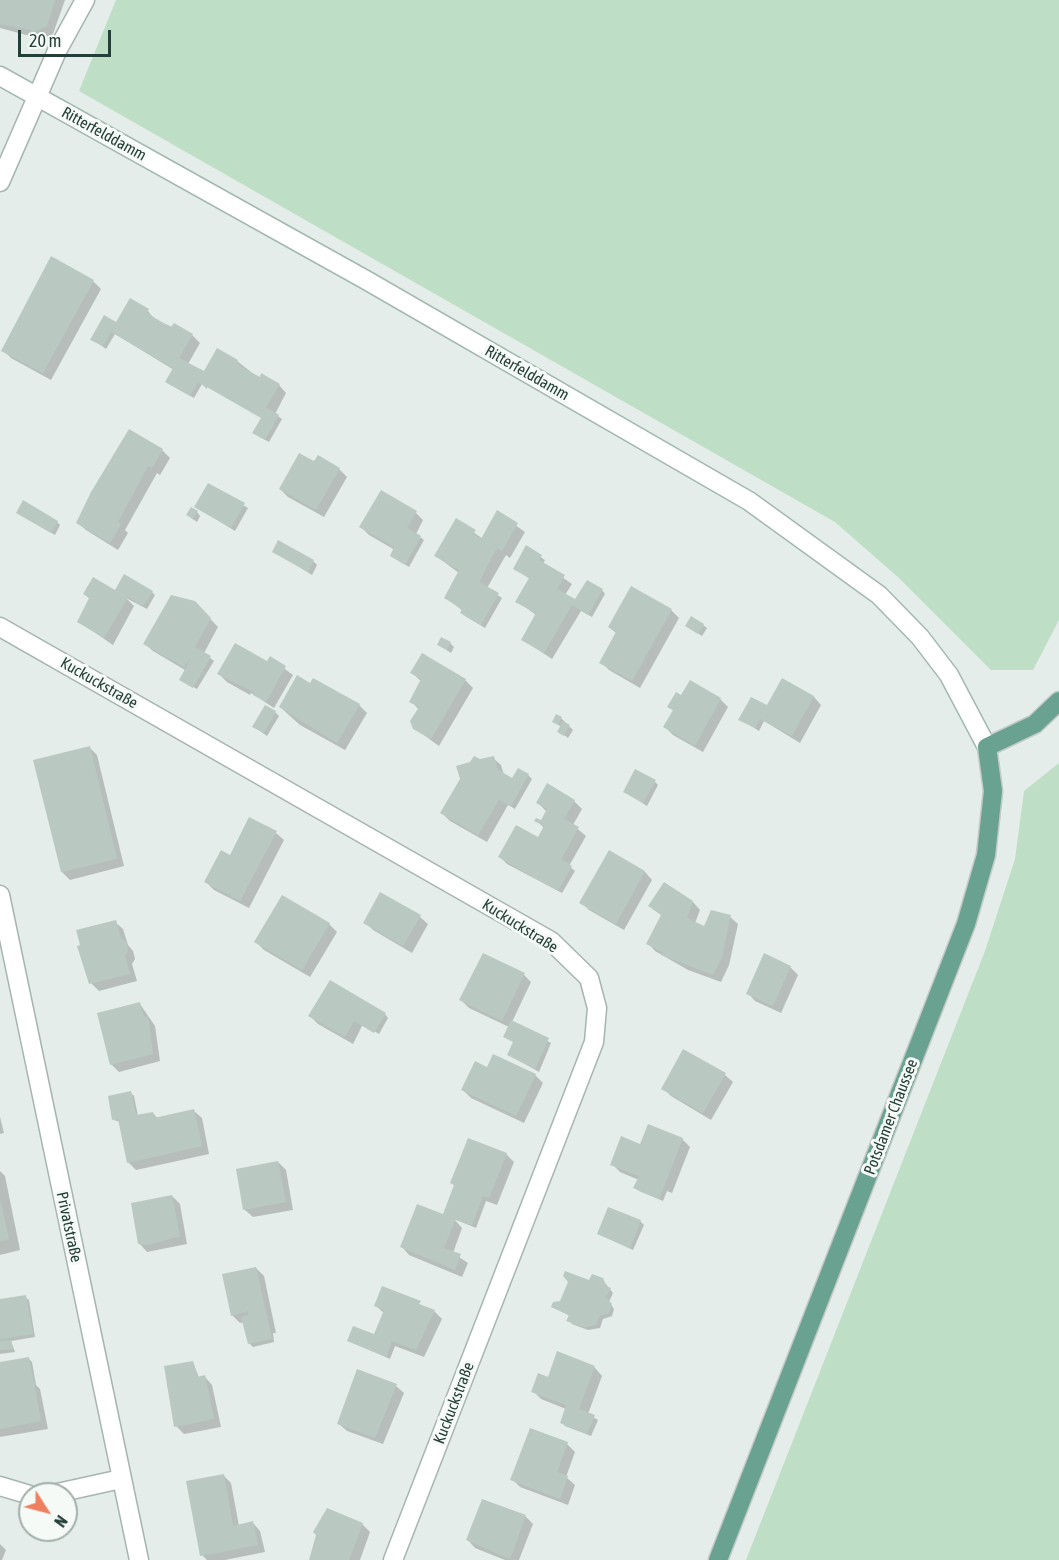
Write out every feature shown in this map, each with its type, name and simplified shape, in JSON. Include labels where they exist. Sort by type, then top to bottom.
[{"type":"main road","points":[[987,747],[1035,724],[1059,701]]},
{"type":"main road","name":"Potsdamer Chaussee","points":[[718,1560],[966,924],[986,855],[993,791],[987,747]]},
{"type":"street","points":[[0,182],[57,51],[85,0]]},
{"type":"street","name":"Ritterfelddamm","points":[[0,76],[376,286],[757,507],[879,595],[920,637],[949,675],[987,747]]},
{"type":"street","name":"Kuckuckstraße","points":[[0,627],[550,941],[589,978],[597,1008],[594,1042],[393,1560]]},
{"type":"street","name":"Privatstraße","points":[[0,894],[139,1560]]},
{"type":"street","points":[[78,1488],[121,1479]]},
{"type":"street","points":[[0,1486],[18,1491]]},
{"type":"green space","points":[[116,0],[1059,0],[1059,620],[1033,670],[991,670],[899,578],[835,522],[79,91]]},
{"type":"green space","points":[[1059,763],[1059,1560],[746,1560],[985,951],[1015,859],[1024,791]]},
{"type":"building","points":[[0,0],[55,0],[47,26],[32,33],[31,30],[0,24]]},
{"type":"building","points":[[51,256],[94,280],[43,373],[1,351]]},
{"type":"building","points":[[130,298],[149,309],[147,313],[160,321],[171,327],[174,323],[193,334],[179,358],[204,371],[217,348],[238,360],[236,363],[247,370],[260,377],[261,373],[280,384],[266,407],[279,415],[265,440],[252,433],[261,418],[198,382],[190,396],[165,382],[173,368],[111,332],[103,346],[90,340],[104,315],[116,322]]},
{"type":"building","points":[[129,429],[163,449],[152,468],[148,466],[118,522],[121,524],[110,543],[76,523],[91,492]]},
{"type":"building","points":[[299,453],[314,461],[318,455],[340,468],[316,510],[279,489]]},
{"type":"building","points":[[208,483],[245,503],[231,528],[194,507]]},
{"type":"building","points":[[381,490],[417,511],[407,528],[421,536],[405,565],[390,556],[394,547],[359,527]]},
{"type":"building","points":[[23,500],[58,521],[51,533],[16,513]]},
{"type":"building","points":[[191,507],[198,511],[193,519],[186,515]]},
{"type":"building","points":[[497,510],[518,523],[502,551],[497,548],[479,582],[499,593],[481,625],[460,613],[462,609],[444,598],[459,570],[434,556],[456,518],[476,530],[473,534],[481,539]]},
{"type":"building","points":[[278,540],[314,560],[308,572],[272,552]]},
{"type":"building","points":[[526,545],[542,555],[539,560],[565,575],[557,589],[575,599],[587,580],[603,589],[588,615],[572,605],[544,653],[521,640],[536,613],[515,602],[529,578],[513,569]]},
{"type":"building","points":[[124,574],[153,591],[143,606],[128,597],[104,638],[77,622],[89,598],[83,594],[93,577],[115,590]]},
{"type":"building","points":[[631,586],[672,609],[632,681],[599,663],[616,632],[608,627]]},
{"type":"building","points":[[171,595],[195,601],[211,618],[195,647],[211,656],[193,688],[179,680],[191,658],[184,667],[143,644]]},
{"type":"building","points":[[691,616],[704,624],[698,634],[685,626]]},
{"type":"building","points":[[441,637],[451,642],[447,650],[437,645]]},
{"type":"building","points":[[235,643],[267,661],[270,656],[286,666],[266,702],[253,695],[254,692],[217,674]]},
{"type":"building","points":[[422,653],[466,679],[431,739],[413,729],[410,721],[419,707],[409,702],[421,679],[410,673]]},
{"type":"building","points":[[297,675],[310,683],[313,678],[360,704],[337,743],[279,707]]},
{"type":"building","points":[[782,678],[814,696],[792,736],[760,719],[755,728],[738,720],[751,697],[767,705]]},
{"type":"building","points":[[690,680],[721,698],[695,746],[663,727],[673,710],[667,707],[676,692],[681,695]]},
{"type":"building","points":[[265,705],[276,711],[264,733],[252,727]]},
{"type":"building","points":[[556,714],[562,717],[558,725],[552,722]]},
{"type":"building","points":[[563,721],[570,725],[564,736],[557,732]]},
{"type":"building","points":[[90,746],[117,859],[61,872],[33,760]]},
{"type":"building","points":[[474,756],[480,759],[494,756],[497,769],[512,778],[518,768],[529,774],[511,806],[499,800],[478,835],[440,813],[460,779],[456,766],[470,762]]},
{"type":"building","points":[[635,769],[656,780],[643,803],[623,792]]},
{"type":"building","points":[[547,783],[575,800],[564,819],[579,827],[561,859],[572,866],[558,891],[498,857],[516,825],[538,837],[544,826],[534,821],[536,818],[541,820],[547,809],[536,803]]},
{"type":"building","points":[[249,817],[277,831],[240,901],[204,882],[221,850],[230,855]]},
{"type":"building","points":[[609,850],[645,871],[616,924],[579,903]]},
{"type":"building","points":[[664,882],[693,901],[687,918],[704,926],[711,910],[731,915],[722,957],[713,975],[661,955],[663,952],[646,944],[661,915],[648,906]]},
{"type":"building","points":[[380,892],[421,915],[403,946],[363,923]]},
{"type":"building","points":[[282,895],[330,923],[302,970],[254,942]]},
{"type":"building","points":[[116,920],[121,938],[126,941],[128,951],[125,956],[130,974],[89,984],[77,946],[80,945],[76,930]]},
{"type":"building","points":[[483,953],[525,973],[502,1021],[459,1000]]},
{"type":"building","points":[[764,953],[791,966],[773,1006],[746,994]]},
{"type":"building","points":[[330,980],[386,1013],[374,1033],[354,1021],[345,1037],[308,1016]]},
{"type":"building","points":[[140,1002],[144,1017],[148,1016],[153,1054],[110,1065],[97,1013]]},
{"type":"building","points":[[511,1020],[549,1038],[535,1069],[507,1055],[513,1042],[503,1037]]},
{"type":"building","points":[[683,1049],[726,1073],[703,1113],[661,1089]]},
{"type":"building","points":[[493,1054],[536,1074],[516,1116],[461,1090],[475,1061],[487,1067]]},
{"type":"building","points":[[131,1091],[136,1115],[153,1112],[154,1118],[194,1109],[202,1146],[127,1163],[118,1119],[112,1120],[108,1096]]},
{"type":"building","points":[[648,1124],[683,1138],[659,1199],[633,1188],[639,1176],[610,1165],[621,1136],[640,1144]]},
{"type":"building","points":[[468,1138],[507,1153],[489,1198],[483,1196],[472,1225],[455,1220],[444,1248],[461,1254],[455,1270],[400,1247],[417,1204],[443,1214],[454,1185],[450,1183]]},
{"type":"building","points":[[278,1161],[286,1202],[243,1210],[236,1169]]},
{"type":"building","points":[[172,1195],[180,1236],[148,1245],[138,1244],[131,1203]]},
{"type":"building","points":[[0,1199],[9,1239],[0,1241]]},
{"type":"building","points":[[608,1207],[641,1220],[630,1248],[597,1234]]},
{"type":"building","points":[[256,1267],[272,1339],[248,1344],[241,1317],[248,1315],[248,1311],[231,1316],[222,1274]]},
{"type":"building","points":[[565,1271],[589,1280],[592,1274],[603,1278],[606,1286],[611,1288],[606,1297],[612,1304],[608,1314],[600,1315],[596,1325],[584,1327],[566,1321],[569,1315],[551,1307],[553,1302],[560,1301],[568,1282],[563,1276]]},
{"type":"building","points":[[382,1286],[421,1301],[419,1304],[435,1310],[416,1350],[392,1341],[386,1357],[347,1341],[353,1326],[374,1334],[384,1310],[374,1306]]},
{"type":"building","points":[[26,1295],[33,1334],[0,1339],[0,1299]]},
{"type":"building","points":[[11,1340],[13,1349],[0,1350],[0,1341]]},
{"type":"building","points":[[557,1351],[595,1366],[579,1409],[595,1415],[587,1434],[560,1423],[566,1405],[531,1392],[538,1373],[548,1377]]},
{"type":"building","points":[[29,1357],[41,1421],[0,1429],[0,1362]]},
{"type":"building","points":[[193,1361],[197,1377],[205,1375],[214,1419],[174,1427],[164,1366]]},
{"type":"building","points":[[357,1369],[397,1384],[375,1438],[337,1424]]},
{"type":"building","points":[[530,1428],[568,1442],[557,1472],[568,1476],[560,1499],[510,1480]]},
{"type":"building","points":[[224,1474],[233,1526],[253,1521],[258,1545],[200,1556],[186,1481]]},
{"type":"building","points":[[482,1499],[526,1515],[510,1559],[466,1540]]},
{"type":"building","points":[[327,1508],[363,1523],[349,1560],[309,1560],[316,1535],[313,1532]]}]
